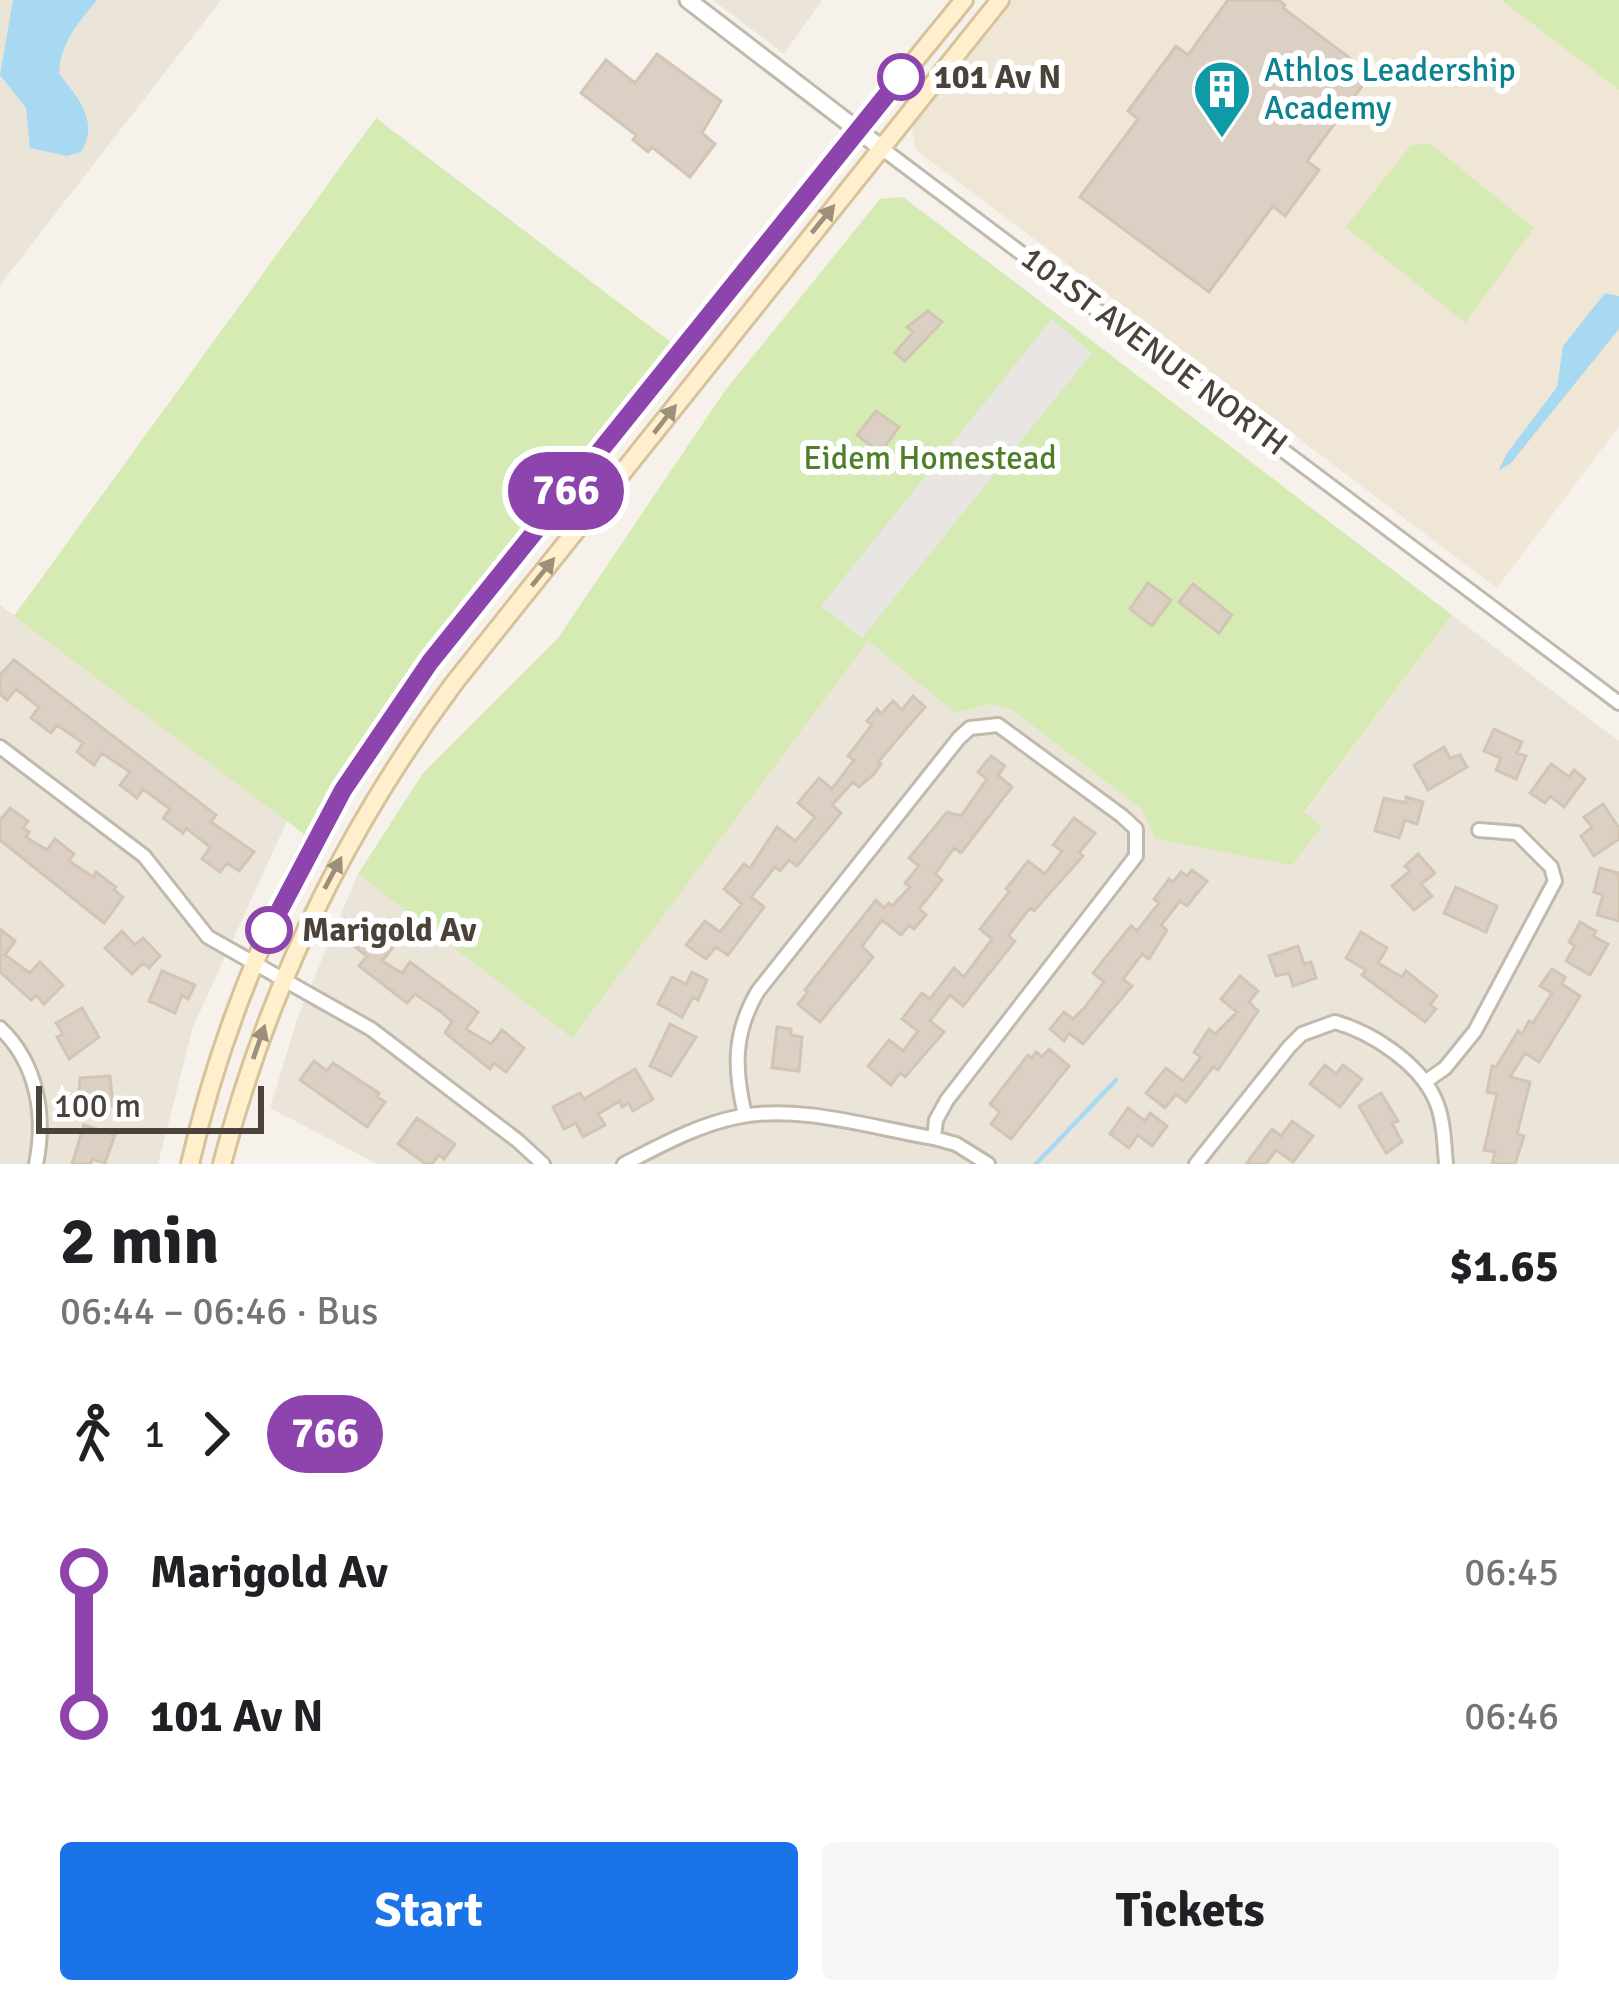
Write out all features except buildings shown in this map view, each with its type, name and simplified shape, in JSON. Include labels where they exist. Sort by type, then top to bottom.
[{"type":"main road","points":[[190,1164],[206,1099],[255,963],[321,828],[392,715],[475,604],[964,0]]},
{"type":"main road","points":[[222,1164],[243,1087],[283,978],[352,838],[425,722],[1000,0]]},
{"type":"street","name":"101ST AVENUE NORTH","points":[[688,0],[1619,703]]},
{"type":"street","points":[[745,1115],[736,1048],[748,1008],[958,738],[970,728],[998,725],[1136,829],[1136,856],[946,1100],[934,1138]]},
{"type":"street","points":[[0,747],[144,856],[208,937],[370,1029],[542,1164]]},
{"type":"street","points":[[1425,1082],[1453,1059],[1475,1031],[1555,881],[1551,867],[1517,833],[1480,830]]},
{"type":"street","points":[[1196,1164],[1288,1047],[1319,1026],[1335,1022],[1371,1036],[1425,1082],[1441,1116],[1446,1164]]},
{"type":"street","points":[[0,1028],[28,1066],[38,1097],[41,1126],[36,1164]]},
{"type":"street","points":[[624,1164],[683,1135],[745,1115],[809,1117],[934,1138],[956,1144],[988,1164]]},
{"type":"shaded area","points":[[0,0],[221,0],[0,285]]},
{"type":"shaded area","points":[[713,0],[822,0],[784,54]]},
{"type":"shaded area","points":[[1012,0],[1501,0],[1619,90],[1619,426],[1497,588],[916,150],[912,131],[918,109]]},
{"type":"shaded area","points":[[1052,319],[1092,353],[862,638],[821,606]]},
{"type":"shaded area","points":[[0,605],[287,821],[193,1027],[158,1164],[0,1164]]},
{"type":"shaded area","points":[[1452,615],[1619,741],[1619,1164],[377,1164],[270,1108],[298,1016],[358,874],[572,1037],[868,640],[955,713],[993,704],[1012,710],[1142,809],[1304,813]]},
{"type":"green space","points":[[1501,0],[1619,0],[1619,90]]},
{"type":"green space","points":[[376,118],[672,343],[395,692],[305,835],[14,616]]},
{"type":"green space","points":[[1429,143],[1534,228],[1465,323],[1346,227],[1410,146]]},
{"type":"green space","name":"Eidem Homestead","points":[[903,197],[1452,615],[1304,812],[1322,826],[1292,865],[1156,839],[1142,809],[1012,710],[992,704],[955,713],[868,641],[572,1038],[358,874],[423,773],[558,638],[724,392],[880,199]]},
{"type":"water","points":[[13,0],[97,0],[77,26],[60,62],[59,74],[87,120],[81,152],[67,156],[30,148],[26,108],[0,75]]},
{"type":"water","points":[[1605,293],[1619,296],[1619,329],[1511,463],[1498,471],[1557,387],[1563,346]]},
{"type":"waterway","points":[[1036,1164],[1116,1080]]},
{"type":"bus line","name":"766","points":[[269,930],[343,790],[430,662],[901,77]]},
{"type":"place","name":"101 Av N","points":[[901,77]]},
{"type":"place","name":"Athlos Leadership Academy","points":[[1222,140]]},
{"type":"place","name":"Marigold Av","points":[[269,930]]}]
